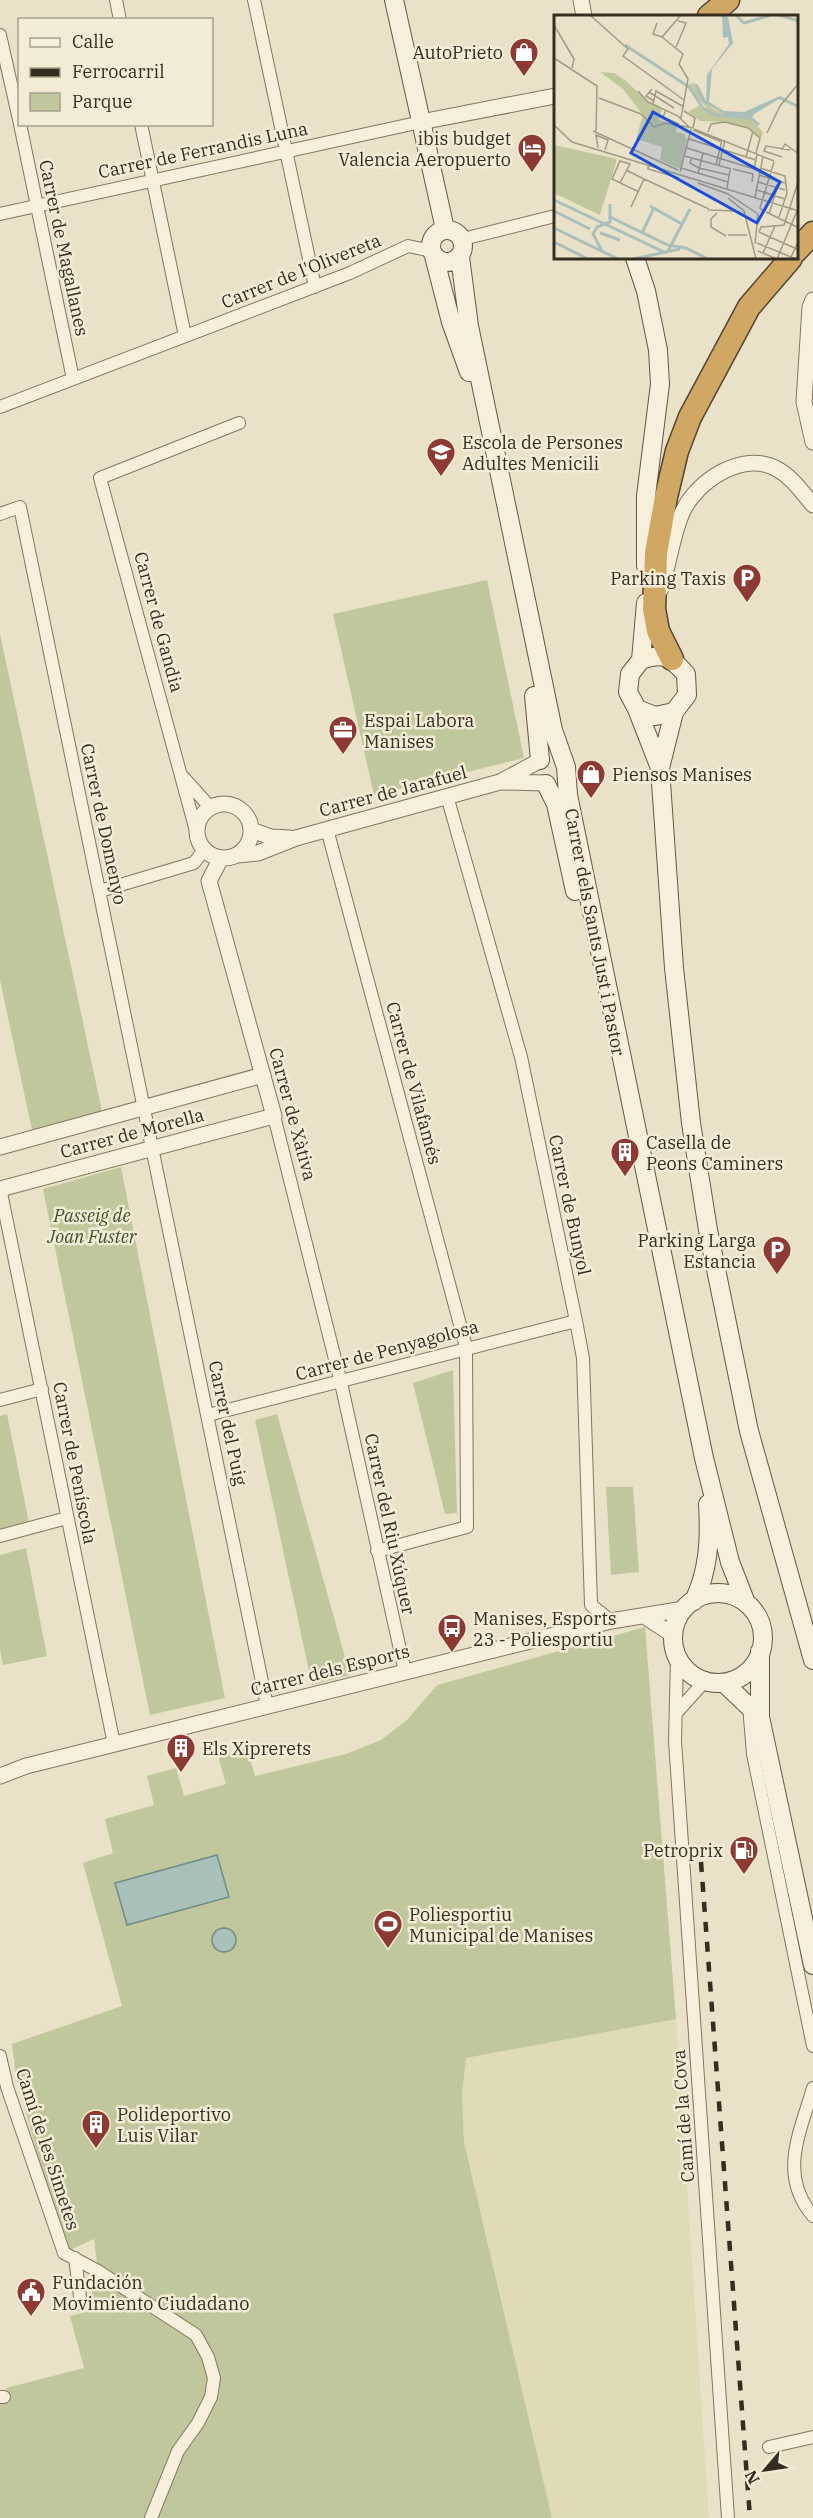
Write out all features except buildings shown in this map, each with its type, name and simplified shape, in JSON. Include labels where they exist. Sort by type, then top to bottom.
[{"type":"highway","points":[[710,15],[728,0]]},
{"type":"highway","points":[[798,249],[813,233]]},
{"type":"highway","points":[[672,659],[658,631],[654,609],[656,553],[666,496],[690,417],[749,307],[789,260]]},
{"type":"main road","points":[[394,0],[445,229]]},
{"type":"main road","points":[[433,253],[447,262],[461,248],[455,231],[445,229]]},
{"type":"main road","points":[[445,229],[432,240],[433,253],[451,322],[471,377],[538,719],[540,760],[538,775],[545,783],[560,782],[564,767],[554,755],[540,760]]},
{"type":"main road","name":"Carrer dels Sants Just i Pastor","points":[[461,248],[469,326],[553,730],[564,767],[623,1076]]},
{"type":"main road","points":[[636,260],[646,291],[658,350],[660,384],[646,496],[646,624],[641,660],[630,674],[628,692],[660,768],[674,968],[691,1123],[708,1230],[748,1431],[813,1660]]},
{"type":"main road","points":[[641,660],[657,655],[672,659],[686,674],[687,695],[674,712],[660,768]]},
{"type":"main road","points":[[637,709],[655,716],[674,712]]},
{"type":"main road","name":"Carrer dels Sants Just i Pastor","points":[[545,783],[556,804],[593,971],[623,1076]]},
{"type":"main road","points":[[623,1076],[704,1458],[730,1562],[746,1603],[760,1620],[763,1643],[747,1672],[715,1685],[688,1673],[677,1658],[673,1635],[675,1624],[704,1579],[709,1556],[704,1458]]},
{"type":"main road","points":[[689,1605],[715,1593],[735,1597],[746,1603]]},
{"type":"main road","points":[[760,1651],[755,1712],[813,1965]]},
{"type":"main road","points":[[724,1683],[755,1712]]},
{"type":"street","points":[[116,0],[120,18]]},
{"type":"street","points":[[254,0],[288,151],[315,287]]},
{"type":"street","points":[[581,0],[584,15]]},
{"type":"street","name":"Carrer de Magallanes","points":[[0,35],[18,115]]},
{"type":"street","name":"Carrer de Ferrandis Luna","points":[[0,214],[421,122],[554,96]]},
{"type":"street","name":"Carrer de Magallanes","points":[[20,126],[73,379]]},
{"type":"street","points":[[141,126],[185,336]]},
{"type":"street","points":[[461,248],[554,216]]},
{"type":"street","name":"Carrer de l'Olivereta","points":[[0,407],[315,287],[408,246],[433,253]]},
{"type":"street","points":[[813,300],[810,307],[804,402],[813,442]]},
{"type":"street","name":"Carrer de Gandia","points":[[196,831],[100,478],[239,423]]},
{"type":"street","points":[[654,609],[682,513],[696,490],[715,475],[733,467],[757,463],[776,468],[790,478],[813,505]]},
{"type":"street","name":"Carrer de Domenyo","points":[[0,514],[20,507],[152,1148]]},
{"type":"street","name":"Carrer de Jarafuel","points":[[237,855],[258,853],[296,838],[500,782],[540,760]]},
{"type":"street","name":"Carrer de Gandia","points":[[181,776],[210,807]]},
{"type":"street","name":"Carrer de Jarafuel","points":[[500,782],[545,783]]},
{"type":"street","name":"Carrer de Bunyol","points":[[447,796],[521,1057],[576,1320],[583,1358],[591,1605],[611,1621]]},
{"type":"street","points":[[228,804],[244,813],[251,830],[248,845],[237,855],[221,858],[204,850],[196,831],[200,818],[210,807],[228,804]]},
{"type":"street","name":"Carrer de Vilafamés","points":[[327,829],[466,1347],[467,1527],[376,1551]]},
{"type":"street","name":"Carrer de Jarafuel","points":[[251,830],[271,837],[296,838]]},
{"type":"street","points":[[100,891],[194,863],[204,850]]},
{"type":"street","name":"Carrer de Xàtiva","points":[[221,858],[209,881],[274,1116],[341,1383]]},
{"type":"street","name":"Carrer de Morella","points":[[0,1147],[263,1075]]},
{"type":"street","name":"Carrer de Morella","points":[[0,1188],[274,1116]]},
{"type":"street","name":"Carrer del Puig","points":[[152,1148],[267,1706]]},
{"type":"street","name":"Carrer de Peníscola","points":[[0,1188],[114,1744]]},
{"type":"street","name":"Carrer de Penyagolosa","points":[[208,1415],[341,1383],[466,1347],[576,1320]]},
{"type":"street","name":"Carrer del Riu Xúquer","points":[[341,1383],[376,1551],[405,1672]]},
{"type":"street","points":[[0,1400],[42,1389]]},
{"type":"street","points":[[0,1536],[67,1518]]},
{"type":"street","name":"Carrer dels Esports","points":[[0,1776],[26,1766],[267,1706],[611,1621],[689,1605]]},
{"type":"street","points":[[644,1616],[673,1635]]},
{"type":"street","name":"Camí de la Cova","points":[[677,1658],[678,1711],[675,1741],[728,2518]]},
{"type":"street","points":[[678,1711],[704,1682]]},
{"type":"street","points":[[755,1712],[753,1754],[813,2046]]},
{"type":"street","name":"Carrer dels Esports","points":[[0,1768],[26,1766]]},
{"type":"street","name":"Camí de les Simetes","points":[[0,2056],[7,2086],[69,2256],[81,2304]]},
{"type":"street","points":[[813,2088],[794,2149],[795,2185],[804,2206],[813,2216]]},
{"type":"street","points":[[69,2256],[196,2335],[208,2357],[214,2378],[211,2397],[198,2423],[178,2451],[152,2518]]},
{"type":"street","points":[[769,2447],[813,2438]]},
{"type":"shaded area","points":[[676,2019],[709,2518],[552,2518],[464,2142],[462,2095],[466,2058]]},
{"type":"green space","points":[[487,580],[524,758],[374,795],[333,614]]},
{"type":"green space","points":[[0,634],[102,1111],[32,1130],[0,980]]},
{"type":"green space","name":"Passeig de Joan Fuster","points":[[121,1167],[225,1698],[150,1715],[43,1189]]},
{"type":"green space","points":[[453,1370],[457,1513],[445,1514],[413,1383]]},
{"type":"green space","points":[[7,1414],[29,1523],[0,1530],[0,1416]]},
{"type":"green space","points":[[277,1414],[350,1675],[312,1685],[255,1420]]},
{"type":"green space","points":[[606,1487],[633,1487],[639,1572],[611,1575]]},
{"type":"green space","points":[[26,1548],[47,1656],[3,1665],[0,1650],[0,1555]]},
{"type":"green space","points":[[645,1627],[676,2019],[466,2058],[462,2095],[464,2142],[552,2518],[0,2518],[0,2403],[9,2403],[6,2388],[84,2368],[70,2316],[95,2310],[89,2272],[98,2271],[94,2239],[98,2237],[64,2253],[16,2076],[12,2044],[122,2006],[83,1863],[113,1853],[105,1819],[154,1805],[147,1776],[176,1768],[184,1796],[226,1784],[218,1756],[247,1748],[255,1776],[346,1754],[381,1740],[407,1720],[437,1685]]},
{"type":"water","points":[[217,1855],[229,1897],[127,1925],[115,1883]]},
{"type":"water","points":[[224,1928],[229,1929],[235,1935],[235,1945],[229,1951],[224,1952],[219,1951],[213,1945],[212,1940],[213,1935],[219,1929]]},
{"type":"railway","points":[[701,1862],[750,2518]]},
{"type":"place","name":"AutoPrieto","points":[[524,78]]},
{"type":"place","name":"ibis budget Valencia Aeropuerto","points":[[532,174]]},
{"type":"place","name":"Escola de Persones Adultes Menicili","points":[[441,478]]},
{"type":"place","name":"Parking Taxis","points":[[747,604]]},
{"type":"place","name":"Espai Labora Manises","points":[[343,756]]},
{"type":"place","name":"Piensos Manises","points":[[591,800]]},
{"type":"place","name":"Casella de Peons Caminers","points":[[625,1178]]},
{"type":"place","name":"Parking Larga Estancia","points":[[777,1276]]},
{"type":"place","name":"Manises, Esports 23 - Poliesportiu","points":[[452,1654]]},
{"type":"place","name":"Els Xiprerets","points":[[181,1774]]},
{"type":"place","name":"Petroprix","points":[[744,1876]]},
{"type":"place","name":"Poliesportiu Municipal de Manises","points":[[388,1950]]},
{"type":"place","name":"Polideportivo Luis Vilar","points":[[96,2150]]},
{"type":"place","name":"Fundación Movimiento Ciudadano","points":[[31,2318]]}]
